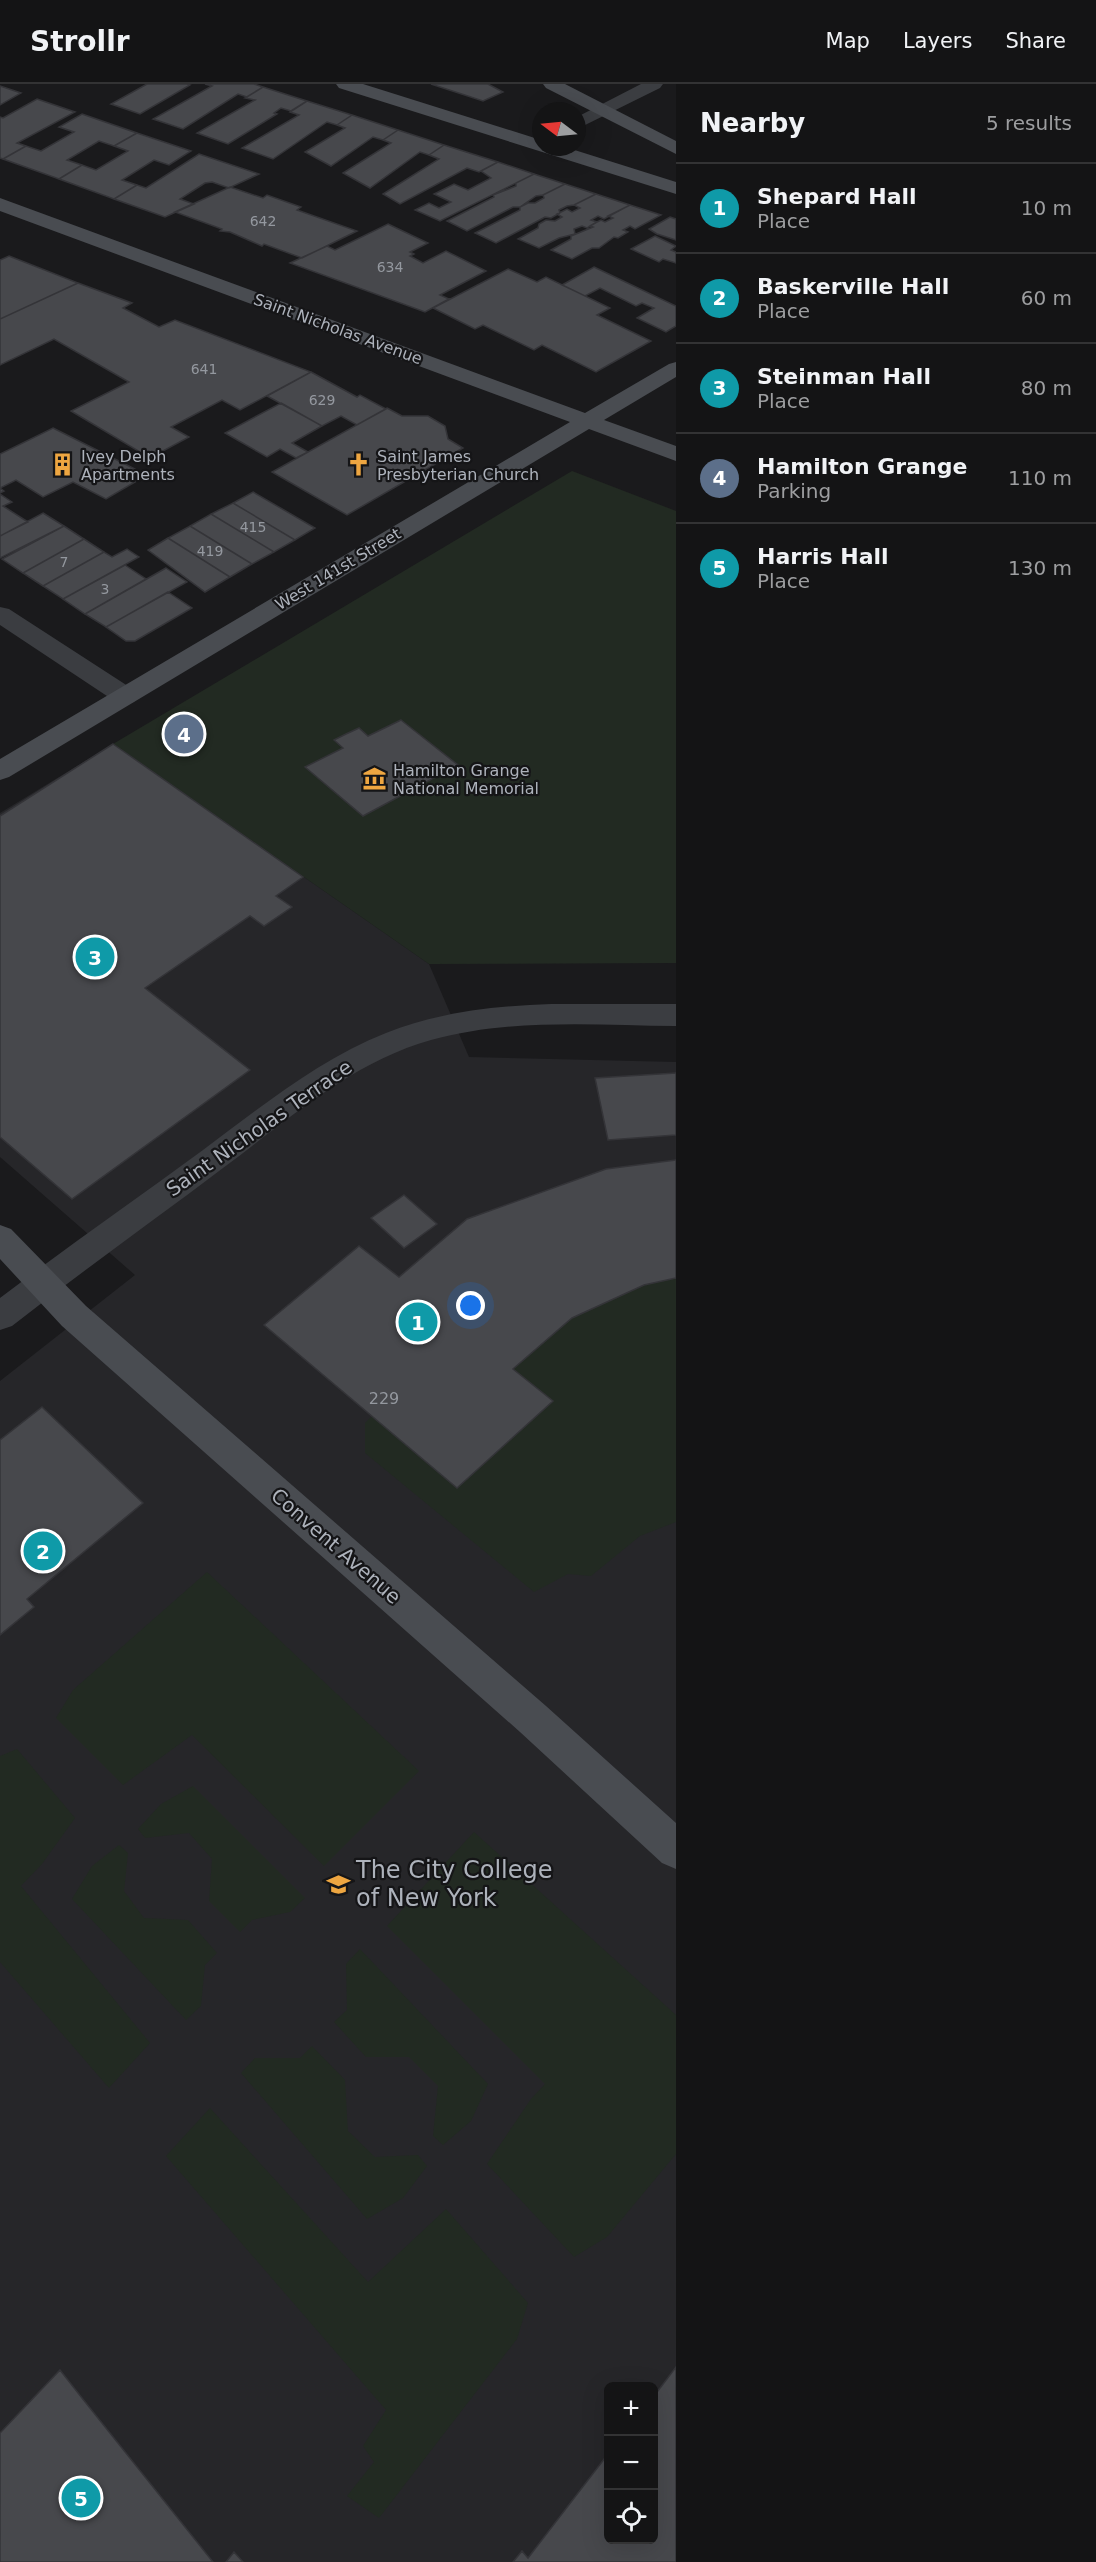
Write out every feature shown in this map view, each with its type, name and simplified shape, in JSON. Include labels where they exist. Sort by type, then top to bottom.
[{"type":"street","points":[[345,84],[532,142]]},
{"type":"street","points":[[552,84],[676,148]]},
{"type":"street","points":[[586,119],[654,84]]},
{"type":"street","points":[[576,156],[676,188]]},
{"type":"street","name":"Saint Nicholas Avenue","points":[[0,204],[676,453]]},
{"type":"street","name":"West 141st Street","points":[[0,771],[676,368]]},
{"type":"street","points":[[0,614],[124,696]]},
{"type":"street","name":"Saint Nicholas Terrace","points":[[0,1316],[319,1081],[388,1044],[426,1030],[484,1020],[549,1015],[676,1015]]},
{"type":"street","name":"Convent Avenue","points":[[0,1238],[81,1322],[533,1719],[676,1849]]},
{"type":"shaded area","points":[[572,471],[676,511],[676,963],[429,964],[113,744]]},
{"type":"shaded area","name":"The City College of New York","points":[[113,744],[429,964],[469,1057],[676,1062],[676,2562],[0,2562],[0,1381],[135,1275],[0,1157],[0,813]]},
{"type":"shaded area","points":[[676,1278],[676,1522],[640,1536],[591,1576],[568,1574],[534,1592],[365,1453],[365,1423],[372,1416],[457,1488],[553,1401],[513,1369],[572,1318],[644,1285]]},
{"type":"shaded area","points":[[207,1572],[419,1771],[324,1866],[192,1735],[123,1785],[56,1718],[73,1690]]},
{"type":"shaded area","points":[[17,1749],[75,1818],[42,1864],[21,1886],[150,2043],[109,2088],[0,1962],[0,1756]]},
{"type":"shaded area","points":[[193,1786],[305,1898],[290,1912],[252,1920],[240,1932],[209,1901],[212,1859],[189,1833],[145,1838],[138,1829],[161,1804]]},
{"type":"shaded area","points":[[474,1832],[676,2015],[676,2154],[607,2237],[574,2257],[487,2164],[531,2099],[545,2084],[387,1926]]},
{"type":"shaded area","points":[[119,1845],[128,1853],[124,1891],[144,1918],[188,1920],[217,1953],[205,1965],[201,2006],[186,2020],[72,1899],[92,1866]]},
{"type":"shaded area","points":[[360,1949],[488,2084],[471,2121],[443,2145],[433,2136],[438,2086],[409,2057],[366,2057],[334,2022],[347,2010],[346,1964]]},
{"type":"shaded area","points":[[312,2046],[345,2080],[348,2131],[375,2157],[418,2155],[427,2166],[403,2198],[367,2219],[241,2073],[255,2058],[300,2058]]},
{"type":"shaded area","points":[[210,2108],[368,2282],[446,2209],[528,2303],[517,2339],[379,2518],[347,2496],[374,2462],[363,2446],[386,2410],[166,2156]]},
{"type":"building","points":[[147,84],[190,85],[140,114],[111,104]]},
{"type":"building","points":[[205,84],[254,84],[263,87],[247,97],[238,94],[183,129],[153,119],[212,86]]},
{"type":"building","points":[[431,84],[488,84],[503,92],[483,101]]},
{"type":"building","points":[[0,86],[21,93],[0,105]]},
{"type":"building","points":[[263,87],[307,101],[291,111],[281,108],[274,113],[277,114],[228,144],[197,133],[255,100],[245,98]]},
{"type":"building","points":[[37,99],[75,112],[17,143],[26,146],[3,159],[0,158],[0,117],[3,118]]},
{"type":"building","points":[[307,101],[352,115],[337,125],[327,122],[273,159],[242,148],[299,115],[290,112]]},
{"type":"building","points":[[82,114],[137,133],[114,146],[99,141],[67,160],[82,165],[59,179],[3,159],[26,146],[41,151],[74,132],[59,127]]},
{"type":"building","points":[[352,115],[398,130],[383,140],[373,137],[331,166],[305,152],[345,128],[337,125]]},
{"type":"building","points":[[398,130],[444,145],[429,155],[420,152],[370,188],[343,173],[391,143],[383,140]]},
{"type":"building","points":[[137,133],[191,151],[169,165],[154,160],[122,180],[137,185],[114,199],[59,179],[82,165],[96,170],[128,151],[114,146]]},
{"type":"building","points":[[444,145],[498,162],[479,172],[467,168],[400,204],[383,194],[439,159],[429,155]]},
{"type":"building","points":[[199,154],[259,174],[229,188],[212,182],[205,183],[180,199],[194,204],[165,217],[114,199],[137,185],[146,188]]},
{"type":"building","points":[[498,162],[534,174],[440,221],[415,210],[429,203],[439,208],[451,202],[434,194],[454,184],[468,190],[491,178],[481,171]]},
{"type":"building","points":[[534,174],[565,184],[467,231],[447,221],[494,197],[493,195],[516,186],[516,183]]},
{"type":"building","points":[[565,184],[596,194],[567,206],[551,218],[545,217],[496,243],[475,233],[520,210],[520,207],[528,203],[535,203],[544,198],[543,195]]},
{"type":"building","points":[[230,187],[263,198],[267,195],[301,207],[297,210],[357,231],[302,258],[264,244],[262,246],[230,232],[220,231],[222,229],[175,212]]},
{"type":"building","points":[[596,194],[630,205],[604,219],[598,216],[591,220],[597,222],[587,228],[582,226],[574,229],[575,234],[559,238],[539,248],[518,239],[538,228],[539,224],[546,220],[555,221],[562,217],[557,214],[567,209],[572,212],[580,208],[574,205]]},
{"type":"building","points":[[630,205],[661,215],[635,229],[630,226],[623,230],[628,232],[618,238],[614,237],[599,248],[592,248],[572,259],[551,250],[571,239],[571,236],[593,227],[590,226],[597,222],[601,220],[605,222],[613,218],[608,216]]},
{"type":"building","points":[[670,217],[676,219],[676,240],[649,229]]},
{"type":"building","points":[[388,224],[428,243],[410,252],[414,254],[410,256],[423,263],[446,251],[486,271],[440,295],[449,299],[425,312],[290,263],[327,246],[335,250]]},
{"type":"building","points":[[655,236],[676,246],[671,250],[676,252],[676,263],[663,259],[659,262],[631,249]]},
{"type":"building","points":[[9,256],[78,283],[0,319],[0,260]]},
{"type":"building","points":[[594,267],[676,306],[676,326],[666,332],[637,318],[654,308],[642,303],[636,306],[600,288],[585,296],[562,285]]},
{"type":"building","points":[[508,269],[537,282],[546,277],[610,308],[597,315],[651,341],[596,372],[542,345],[534,350],[483,325],[475,329],[433,308]]},
{"type":"building","points":[[78,283],[132,303],[123,308],[159,327],[175,320],[311,372],[240,410],[222,400],[171,427],[189,437],[150,458],[71,411],[129,382],[54,339],[0,365],[0,319]]},
{"type":"building","points":[[311,372],[357,397],[360,395],[386,409],[357,425],[341,416],[322,426],[267,396]]},
{"type":"building","points":[[281,403],[322,426],[292,443],[308,452],[296,458],[280,449],[267,457],[225,433]]},
{"type":"building","name":"Saint James Presbyterian Church","points":[[387,408],[402,416],[428,416],[445,426],[448,439],[463,448],[347,515],[272,472]]},
{"type":"building","name":"Ivey Delph Apartments","points":[[53,428],[147,475],[106,499],[73,482],[43,497],[16,480],[0,488],[0,454]]},
{"type":"building","points":[[253,492],[315,528],[295,540],[233,503]]},
{"type":"building","points":[[0,494],[12,502],[3,506],[28,522],[0,536]]},
{"type":"building","points":[[233,503],[295,540],[274,552],[211,514]]},
{"type":"building","points":[[43,513],[64,526],[0,558],[0,536]]},
{"type":"building","points":[[211,514],[274,552],[252,564],[190,526]]},
{"type":"building","points":[[64,526],[84,539],[23,573],[2,559]]},
{"type":"building","points":[[190,526],[252,564],[230,577],[168,538]]},
{"type":"building","points":[[168,538],[230,577],[205,592],[148,550]]},
{"type":"building","points":[[84,539],[104,552],[43,586],[23,573]]},
{"type":"building","points":[[127,549],[139,557],[63,599],[43,586],[104,552],[112,557]]},
{"type":"building","points":[[125,565],[146,579],[85,614],[63,599]]},
{"type":"building","points":[[166,568],[187,582],[106,627],[85,614]]},
{"type":"building","points":[[168,592],[192,608],[135,641],[126,641],[106,627]]},
{"type":"building","name":"Hamilton Grange National Memorial","points":[[401,720],[458,765],[363,816],[305,767],[343,748],[334,740],[346,734],[359,728],[368,736]]},
{"type":"building","points":[[113,744],[303,877],[276,896],[292,907],[264,926],[250,916],[145,988],[250,1070],[72,1199],[0,1137],[0,816]]},
{"type":"building","points":[[676,1073],[676,1135],[608,1140],[595,1078]]},
{"type":"building","points":[[676,1160],[676,1278],[644,1285],[572,1318],[513,1369],[553,1401],[457,1488],[264,1325],[359,1246],[399,1277],[467,1219],[606,1169]]},
{"type":"building","points":[[404,1195],[437,1224],[404,1248],[371,1218]]},
{"type":"building","points":[[42,1407],[143,1503],[27,1599],[34,1607],[0,1635],[0,1440]]},
{"type":"building","points":[[676,2367],[676,2562],[513,2562],[522,2551],[528,2558],[604,2459],[604,2544],[658,2544],[658,2391]]},
{"type":"building","points":[[60,2370],[213,2562],[0,2562],[0,2433]]},
{"type":"building","points":[[234,2552],[243,2562],[226,2562]]},
{"type":"place","name":"Ivey Delph Apartments","points":[[63,465]]},
{"type":"place","name":"Saint James Presbyterian Church","points":[[359,465]]},
{"type":"place","name":"Hamilton Grange","points":[[184,734]]},
{"type":"place","name":"Hamilton Grange National Memorial","points":[[375,779]]},
{"type":"place","name":"Steinman Hall","points":[[95,957]]},
{"type":"place","name":"Shepard Hall","points":[[418,1322]]},
{"type":"place","name":"Baskerville Hall","points":[[43,1551]]},
{"type":"place","name":"The City College of New York","points":[[338,1884]]},
{"type":"place","name":"Harris Hall","points":[[81,2498]]}]
